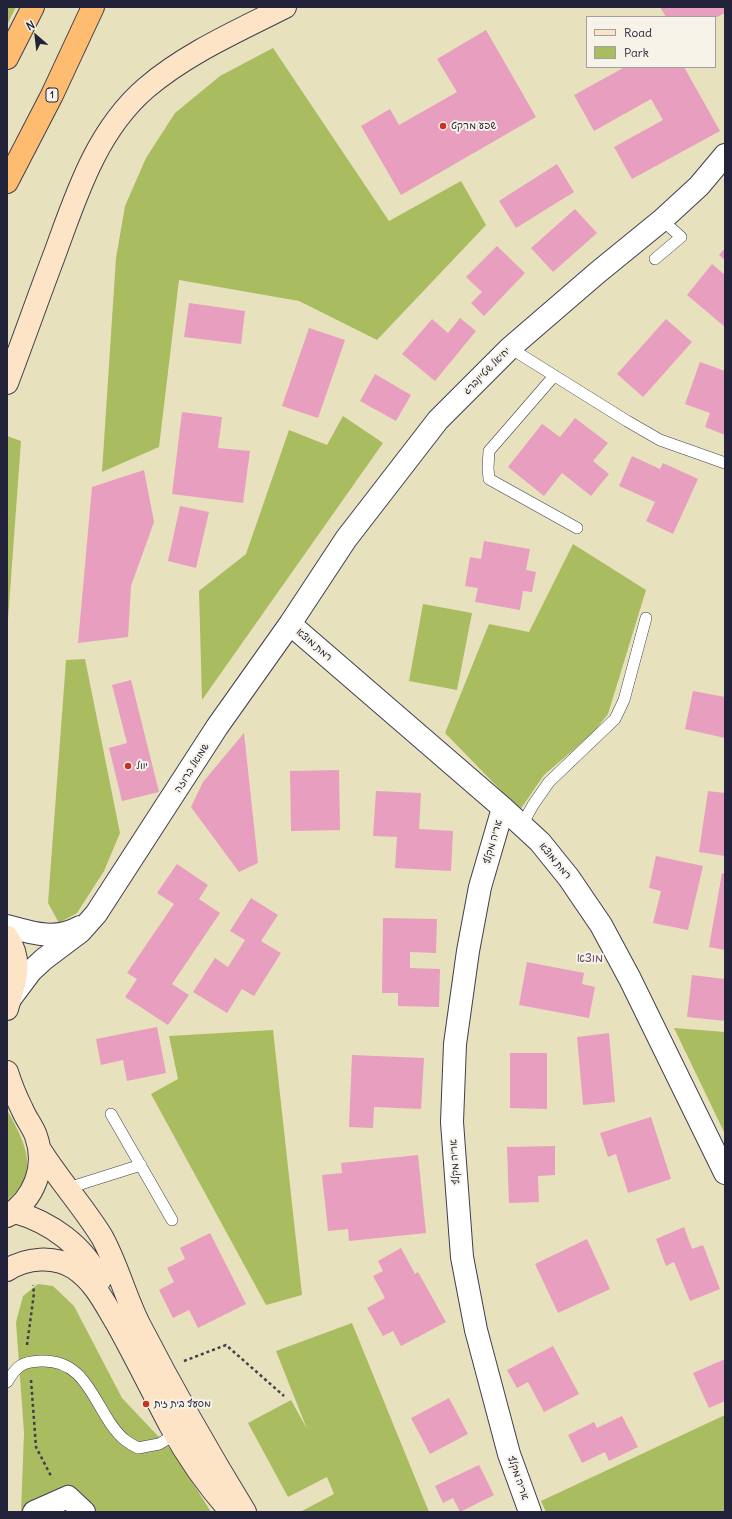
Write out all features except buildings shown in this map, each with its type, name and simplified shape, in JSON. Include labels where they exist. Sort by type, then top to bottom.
[{"type":"highway","points":[[7,58],[33,7]]},
{"type":"highway","name":"1","points":[[7,182],[52,95],[93,7]]},
{"type":"main road","points":[[7,383],[80,186],[99,147],[120,115],[146,88],[162,75],[203,49],[285,7]]},
{"type":"main road","points":[[7,937],[13,949],[16,970],[16,980],[8,1004]]},
{"type":"main road","points":[[7,1072],[16,1097],[33,1128],[39,1148],[50,1166],[68,1188],[103,1239],[139,1323],[185,1413],[245,1512]]},
{"type":"main road","points":[[7,1216],[22,1204],[34,1188],[39,1168],[39,1148]]},
{"type":"main road","points":[[7,1216],[15,1212],[39,1221],[62,1235],[81,1253],[99,1278],[124,1337]]},
{"type":"main road","points":[[7,1270],[26,1261],[42,1259],[72,1267],[95,1286],[176,1434],[218,1496],[231,1512]]},
{"type":"street","name":"יחיאל שטיינברג","points":[[290,624],[346,540],[438,420],[510,348],[597,273],[662,220],[700,186],[725,155]]},
{"type":"street","name":"רמת מוצא","points":[[290,624],[522,825],[540,842],[569,878],[601,924],[630,979],[725,1172]]},
{"type":"street","name":"שמואל ברוזה","points":[[8,1004],[31,971],[44,959],[80,932],[96,914],[217,727],[290,624]]},
{"type":"street","name":"אריה מקלף","points":[[503,808],[480,887],[468,951],[455,1044],[452,1122],[462,1257],[476,1330],[509,1454],[530,1512]]},
{"type":"street","name":"שמואל ברוזה","points":[[7,926],[35,934],[54,936],[79,928],[96,914]]},
{"type":"street","points":[[34,1512],[68,1497],[84,1512]]},
{"type":"lane","points":[[655,259],[681,237],[662,220]]},
{"type":"lane","points":[[510,348],[660,440],[725,463]]},
{"type":"lane","points":[[554,376],[489,451],[489,478],[576,528]]},
{"type":"lane","points":[[522,825],[533,805],[550,782],[615,719],[624,700],[646,618]]},
{"type":"lane","points":[[112,1114],[172,1220]]},
{"type":"lane","points":[[68,1188],[141,1165]]},
{"type":"lane","points":[[7,1382],[16,1368],[26,1362],[52,1360],[68,1365],[82,1378],[115,1428],[125,1440],[138,1448],[159,1444],[176,1434]]},
{"type":"path","points":[[163,1369],[226,1345],[284,1396]]},
{"type":"green space","points":[[7,7],[16,7],[7,25]]},
{"type":"green space","points":[[273,48],[389,221],[461,181],[486,225],[377,340],[299,301],[179,280],[159,447],[102,472],[116,258],[125,206],[146,158],[175,113],[220,76]]},
{"type":"green space","points":[[343,416],[383,443],[202,700],[199,591],[246,554],[289,430],[327,445]]},
{"type":"green space","points":[[7,436],[21,441],[7,633]]},
{"type":"green space","points":[[573,544],[646,590],[608,714],[593,733],[544,775],[520,810],[445,733],[489,624],[529,632]]},
{"type":"green space","points":[[423,604],[472,613],[457,690],[409,681]]},
{"type":"green space","points":[[85,659],[120,833],[104,871],[77,913],[59,923],[48,903],[66,660]]},
{"type":"green space","points":[[674,1028],[725,1032],[725,1134]]},
{"type":"green space","points":[[273,1030],[302,1295],[266,1305],[151,1094],[178,1079],[169,1036]]},
{"type":"green space","points":[[7,1110],[24,1144],[27,1172],[21,1187],[7,1201]]},
{"type":"green space","points":[[38,1284],[53,1286],[74,1306],[122,1398],[174,1453],[211,1512],[21,1512],[24,1433],[16,1322],[23,1296]]},
{"type":"green space","points":[[352,1323],[429,1512],[300,1512],[334,1494],[327,1477],[288,1497],[248,1423],[291,1400],[307,1429],[276,1351]]},
{"type":"green space","points":[[725,1415],[725,1512],[546,1512],[541,1501]]},
{"type":"place","name":"שפע מרקט","points":[[443,126]]},
{"type":"place","name":"יוול","points":[[128,766]]},
{"type":"place","name":"מסעף בית זית","points":[[146,1404]]},
{"type":"district","name":"מוצא","points":[[590,959]]}]
